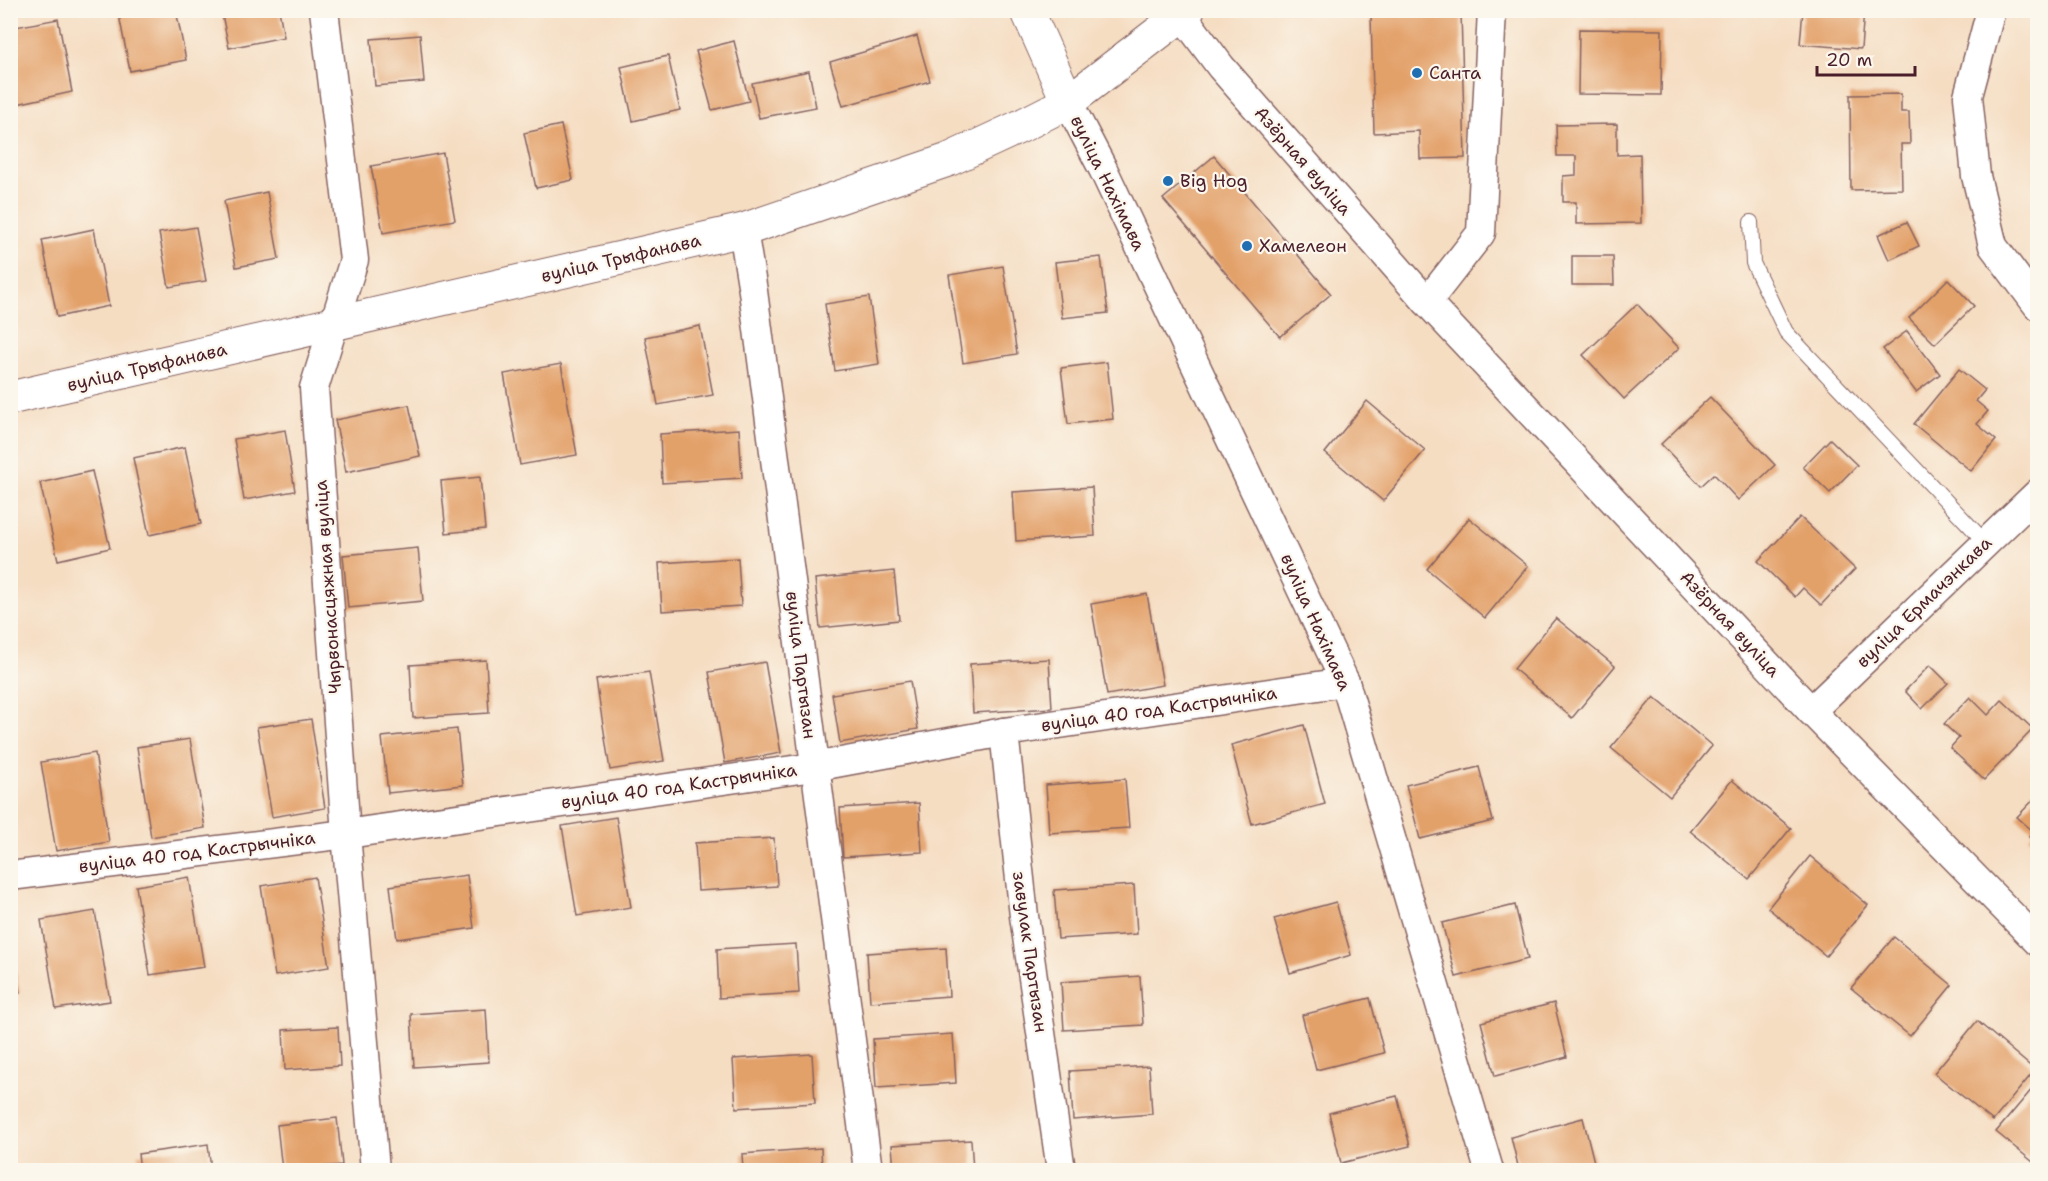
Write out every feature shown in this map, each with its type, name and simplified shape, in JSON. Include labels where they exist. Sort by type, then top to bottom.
[{"type":"street","name":"Чырвонасцяжная вуліца","points":[[324,10],[354,260],[314,388],[346,834],[375,1170]]},
{"type":"street","points":[[1027,10],[1068,102]]},
{"type":"street","points":[[1427,302],[1480,233],[1492,10]]},
{"type":"street","points":[[1992,10],[1968,96],[1976,176],[1993,246],[2037,306]]},
{"type":"street","name":"вуліца Трыфанава","points":[[10,398],[743,230],[948,160],[1068,102],[1185,13]]},
{"type":"street","name":"Азёрная вуліца","points":[[1185,13],[1221,67],[1427,302],[1811,711],[2037,942]]},
{"type":"street","name":"вуліца Нахімава","points":[[1068,102],[1103,169],[1345,682],[1489,1170]]},
{"type":"street","name":"вуліца Партызан","points":[[743,230],[753,291],[868,1170]]},
{"type":"street","name":"вуліца Ермачэнкава","points":[[1811,711],[2037,493]]},
{"type":"street","name":"вуліца 40 год Кастрычніка","points":[[10,876],[346,834],[814,767],[1005,732],[1345,682]]},
{"type":"street","name":"завулак Партызан","points":[[1005,732],[1024,916],[1061,1170]]},
{"type":"lane","points":[[1751,222],[1754,263],[1786,332],[1986,543]]},
{"type":"building","points":[[118,10],[176,10],[186,60],[130,71]]},
{"type":"building","points":[[221,10],[279,10],[284,37],[229,48]]},
{"type":"building","points":[[1803,10],[1864,10],[1861,49],[1800,44]]},
{"type":"building","name":"Санта","points":[[1461,12],[1465,158],[1420,159],[1419,131],[1374,133],[1371,15]]},
{"type":"building","points":[[58,19],[72,92],[17,104],[10,73],[10,28]]},
{"type":"building","points":[[1579,29],[1662,30],[1661,95],[1578,94]]},
{"type":"building","points":[[420,35],[424,82],[375,86],[371,39]]},
{"type":"building","points":[[917,36],[930,81],[843,106],[830,62]]},
{"type":"building","points":[[734,41],[749,101],[712,110],[696,51]]},
{"type":"building","points":[[668,56],[680,110],[633,121],[621,67]]},
{"type":"building","points":[[809,71],[816,107],[759,118],[752,83]]},
{"type":"building","points":[[1901,94],[1901,112],[1909,112],[1910,144],[1901,144],[1902,189],[1851,190],[1850,95]]},
{"type":"building","points":[[1617,124],[1617,155],[1640,154],[1641,223],[1576,224],[1576,202],[1563,202],[1563,176],[1576,175],[1576,156],[1557,156],[1556,125]]},
{"type":"building","points":[[561,125],[573,180],[536,188],[524,133]]},
{"type":"building","points":[[443,153],[455,220],[383,233],[371,166]]},
{"type":"building","name":"Хамелеон","points":[[1214,156],[1331,294],[1280,337],[1163,199]]},
{"type":"building","points":[[267,192],[279,259],[236,267],[224,201]]},
{"type":"building","points":[[1907,222],[1919,246],[1889,260],[1878,235]]},
{"type":"building","points":[[196,227],[206,281],[169,287],[159,233]]},
{"type":"building","points":[[94,229],[109,306],[57,317],[42,240]]},
{"type":"building","points":[[1572,256],[1613,256],[1614,285],[1572,285]]},
{"type":"building","points":[[1101,257],[1108,313],[1062,318],[1055,262]]},
{"type":"building","points":[[1003,266],[1017,354],[963,363],[949,275]]},
{"type":"building","points":[[1948,279],[1974,306],[1935,344],[1909,318]]},
{"type":"building","points":[[869,297],[879,364],[835,371],[825,304]]},
{"type":"building","points":[[1637,304],[1679,348],[1624,399],[1583,355]]},
{"type":"building","points":[[700,326],[713,395],[658,405],[645,337]]},
{"type":"building","points":[[1907,331],[1940,374],[1916,392],[1883,349]]},
{"type":"building","points":[[1107,362],[1113,419],[1068,424],[1061,368]]},
{"type":"building","points":[[561,364],[577,455],[520,465],[504,374]]},
{"type":"building","points":[[1959,369],[1985,390],[1976,401],[1988,411],[1977,424],[1996,440],[1971,471],[1914,424]]},
{"type":"building","points":[[1710,397],[1775,465],[1738,500],[1714,474],[1701,486],[1661,444]]},
{"type":"building","points":[[1367,401],[1425,450],[1383,501],[1325,453]]},
{"type":"building","points":[[409,405],[420,456],[346,472],[335,420]]},
{"type":"building","points":[[739,429],[742,478],[662,483],[660,434]]},
{"type":"building","points":[[285,430],[295,491],[244,500],[234,439]]},
{"type":"building","points":[[1830,439],[1857,465],[1830,493],[1803,467]]},
{"type":"building","points":[[185,447],[201,524],[149,535],[133,458]]},
{"type":"building","points":[[92,471],[110,548],[58,560],[40,483]]},
{"type":"building","points":[[480,477],[485,529],[446,533],[441,481]]},
{"type":"building","points":[[1092,487],[1095,536],[1016,541],[1013,492]]},
{"type":"building","points":[[1800,517],[1855,569],[1821,605],[1803,588],[1795,597],[1758,561]]},
{"type":"building","points":[[1469,518],[1528,566],[1485,618],[1427,569]]},
{"type":"building","points":[[418,548],[423,601],[348,608],[343,555]]},
{"type":"building","points":[[738,558],[741,606],[662,611],[659,563]]},
{"type":"building","points":[[894,571],[899,620],[820,628],[815,579]]},
{"type":"building","points":[[1147,594],[1163,685],[1107,695],[1091,604]]},
{"type":"building","points":[[1556,618],[1615,666],[1572,718],[1514,669]]},
{"type":"building","points":[[1049,659],[1052,708],[973,713],[970,664]]},
{"type":"building","points":[[486,660],[489,713],[413,718],[410,665]]},
{"type":"building","points":[[765,662],[781,753],[725,763],[709,672]]},
{"type":"building","points":[[1930,665],[1948,683],[1922,709],[1905,691]]},
{"type":"building","points":[[649,672],[664,761],[610,770],[596,680]]},
{"type":"building","points":[[910,681],[918,729],[840,743],[832,694]]},
{"type":"building","points":[[1654,697],[1712,746],[1670,797],[1611,748]]},
{"type":"building","points":[[1970,697],[1988,715],[2002,700],[2033,729],[1984,780],[1950,748],[1959,738],[1944,724]]},
{"type":"building","points":[[311,719],[325,808],[272,817],[257,727]]},
{"type":"building","points":[[1304,725],[1325,804],[1252,824],[1231,745]]},
{"type":"building","points":[[457,729],[463,785],[388,793],[382,737]]},
{"type":"building","points":[[190,739],[205,828],[151,837],[137,747]]},
{"type":"building","points":[[95,753],[109,842],[56,851],[41,762]]},
{"type":"building","points":[[1479,767],[1493,821],[1420,839],[1406,785]]},
{"type":"building","points":[[1125,779],[1129,828],[1049,833],[1046,785]]},
{"type":"building","points":[[1732,780],[1791,828],[1749,879],[1690,831]]},
{"type":"building","points":[[2038,795],[2038,844],[2029,837],[2034,832],[2017,817]]},
{"type":"building","points":[[919,803],[922,852],[843,857],[840,808]]},
{"type":"building","points":[[616,817],[631,907],[577,916],[562,826]]},
{"type":"building","points":[[774,838],[777,886],[698,891],[695,843]]},
{"type":"building","points":[[1810,856],[1868,905],[1826,956],[1768,908]]},
{"type":"building","points":[[467,875],[474,928],[397,939],[390,886]]},
{"type":"building","points":[[189,877],[204,967],[150,975],[136,886]]},
{"type":"building","points":[[315,877],[329,967],[275,976],[261,886]]},
{"type":"building","points":[[1134,885],[1137,934],[1058,939],[1054,890]]},
{"type":"building","points":[[1336,902],[1351,955],[1290,973],[1274,919]]},
{"type":"building","points":[[1515,905],[1528,959],[1456,977],[1442,923]]},
{"type":"building","points":[[95,911],[110,1001],[56,1009],[41,920]]},
{"type":"building","points":[[1894,937],[1952,985],[1910,1036],[1851,988]]},
{"type":"building","points":[[10,944],[20,993],[10,995]]},
{"type":"building","points":[[796,944],[799,993],[719,998],[717,949]]},
{"type":"building","points":[[946,948],[949,996],[870,1002],[867,953]]},
{"type":"building","points":[[1140,976],[1143,1025],[1064,1030],[1061,982]]},
{"type":"building","points":[[1370,998],[1384,1053],[1316,1070],[1302,1015]]},
{"type":"building","points":[[1554,1003],[1567,1057],[1495,1076],[1481,1022]]},
{"type":"building","points":[[486,1009],[489,1062],[414,1067],[411,1014]]},
{"type":"building","points":[[1977,1021],[2035,1070],[1993,1121],[1934,1073]]},
{"type":"building","points":[[338,1027],[340,1066],[285,1070],[283,1030]]},
{"type":"building","points":[[953,1034],[956,1083],[876,1088],[873,1039]]},
{"type":"building","points":[[812,1054],[815,1103],[736,1108],[733,1059]]},
{"type":"building","points":[[1149,1066],[1152,1114],[1073,1120],[1070,1071]]},
{"type":"building","points":[[2038,1082],[2038,1166],[1996,1132]]},
{"type":"building","points":[[1397,1096],[1410,1146],[1341,1163],[1329,1113]]},
{"type":"building","points":[[337,1118],[342,1165],[282,1170],[277,1125]]},
{"type":"building","points":[[1583,1118],[1596,1170],[1519,1170],[1511,1137]]},
{"type":"building","points":[[971,1140],[973,1170],[894,1170],[892,1145]]},
{"type":"building","points":[[208,1144],[211,1170],[140,1170],[138,1154]]},
{"type":"building","points":[[821,1148],[822,1170],[743,1170],[742,1154]]},
{"type":"place","name":"Санта","points":[[1417,73]]},
{"type":"place","name":"Big Hog","points":[[1168,181]]},
{"type":"place","name":"Хамелеон","points":[[1247,246]]}]
